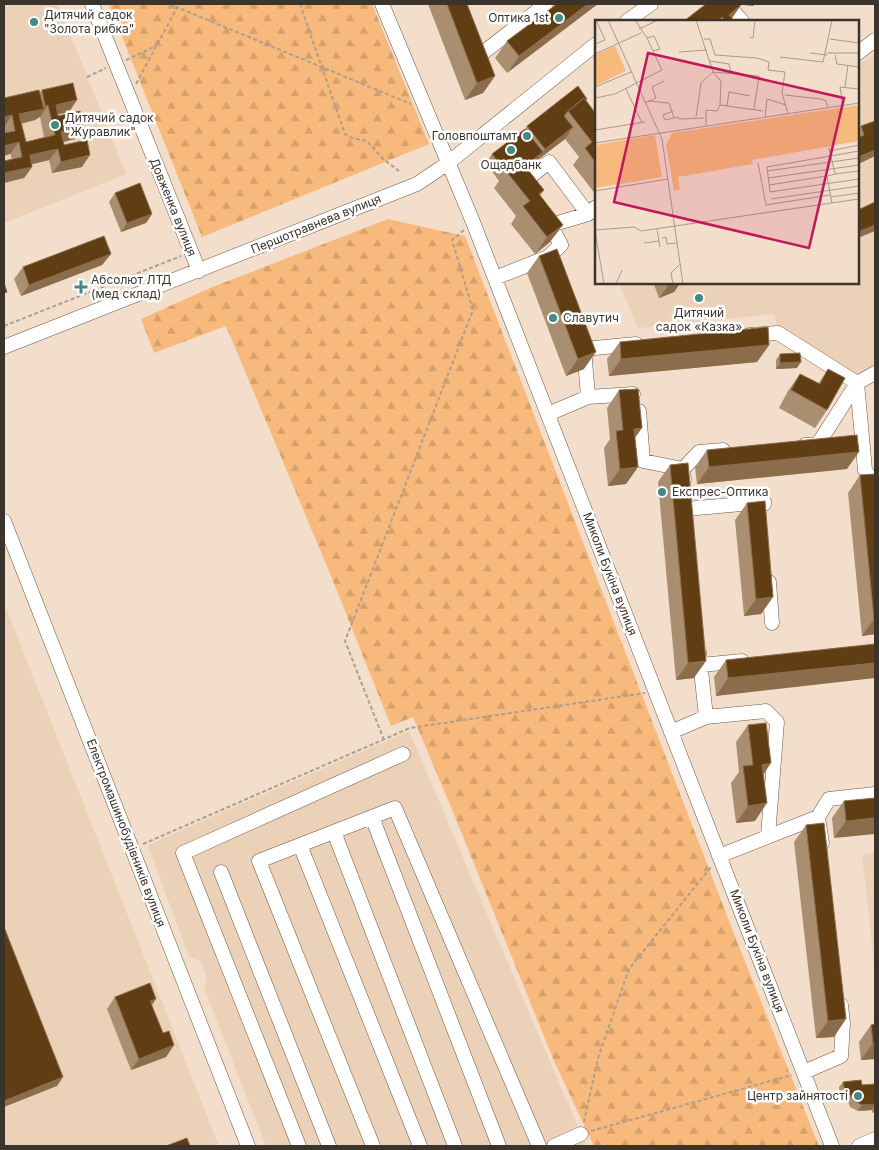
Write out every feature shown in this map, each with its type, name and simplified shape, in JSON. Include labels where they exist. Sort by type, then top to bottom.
[{"type":"street","name":"Довженка вулиця","points":[[92,4],[200,270]]},
{"type":"street","name":"Миколи Букіна вулиця","points":[[382,4],[473,222],[832,1146]]},
{"type":"street","points":[[473,38],[482,59],[546,4]]},
{"type":"street","points":[[628,20],[650,4]]},
{"type":"street","points":[[727,4],[741,20]]},
{"type":"street","points":[[859,52],[875,40]]},
{"type":"street","name":"Першотравнева вулиця","points":[[4,347],[417,184],[448,163],[595,45]]},
{"type":"street","points":[[495,278],[550,261],[561,245],[551,226],[527,178],[550,162],[592,210],[551,226]]},
{"type":"street","points":[[739,336],[778,333],[857,382]]},
{"type":"street","points":[[588,397],[583,344],[652,343]]},
{"type":"street","points":[[788,446],[818,444],[857,382],[875,373]]},
{"type":"street","points":[[857,382],[865,470],[875,486]]},
{"type":"street","points":[[548,414],[588,397],[637,394],[643,461],[683,469]]},
{"type":"street","points":[[739,449],[700,452],[683,469],[686,504],[764,502],[765,520]]},
{"type":"street","name":"Електромашинобудівників вулиця","points":[[4,521],[248,1146]]},
{"type":"street","points":[[768,567],[772,623]]},
{"type":"street","points":[[698,636],[706,717]]},
{"type":"street","points":[[701,665],[759,659]]},
{"type":"street","points":[[671,732],[706,717],[766,711],[777,722],[768,836]]},
{"type":"street","points":[[299,1146],[183,853],[403,754]]},
{"type":"street","points":[[720,856],[818,817],[829,799],[875,794]]},
{"type":"street","points":[[372,1146],[259,861],[394,808],[540,1146]]},
{"type":"street","points":[[372,817],[499,1146]]},
{"type":"street","points":[[818,817],[823,856]]},
{"type":"street","points":[[334,832],[455,1146]]},
{"type":"street","points":[[300,845],[420,1146]]},
{"type":"street","points":[[221,872],[329,1146]]},
{"type":"street","points":[[804,1072],[841,1056],[844,1024],[840,994]]},
{"type":"street","points":[[562,1145],[581,1134]]},
{"type":"street","points":[[859,1146],[875,1139]]},
{"type":"path","points":[[169,4],[412,104]]},
{"type":"path","points":[[129,97],[179,4]]},
{"type":"path","points":[[300,4],[345,134],[352,138],[368,141],[383,160],[399,171]]},
{"type":"path","points":[[384,740],[345,641],[473,310],[452,240],[473,222]]},
{"type":"path","points":[[4,326],[183,256]]},
{"type":"path","points":[[720,856],[629,969],[598,1058],[581,1134],[804,1072]]},
{"type":"shaded area","name":"Дитячий садок \"Журавлик\"","points":[[4,4],[58,4],[126,174],[4,223]]},
{"type":"shaded area","points":[[875,53],[875,367],[854,379],[778,330],[774,314],[638,328],[619,284],[859,284],[859,64]]},
{"type":"shaded area","points":[[4,603],[219,1146],[4,1146]]},
{"type":"shaded area","points":[[409,731],[587,1146],[266,1146],[204,988],[207,977],[200,961],[189,957],[148,845]]},
{"type":"shaded area","points":[[875,853],[875,971],[862,855]]},
{"type":"green space","points":[[109,4],[372,4],[429,144],[202,237]]},
{"type":"green space","points":[[388,219],[465,236],[736,939],[819,1146],[594,1146],[554,1061],[413,717],[391,726],[331,576],[226,326],[154,353],[141,319],[210,288]]},
{"type":"building","points":[[447,4],[467,4],[495,76],[477,83]]},
{"type":"building","points":[[557,4],[588,4],[519,56],[507,41]]},
{"type":"building","points":[[706,4],[741,5],[729,15],[733,20],[724,20],[722,17],[718,20],[685,20]]},
{"type":"building","points":[[73,83],[77,100],[56,105],[58,116],[80,111],[83,127],[61,132],[64,145],[87,140],[90,155],[61,162],[58,149],[30,155],[32,167],[4,173],[4,161],[22,157],[19,142],[4,146],[4,133],[15,131],[12,115],[4,117],[4,98],[39,90],[44,109],[19,114],[26,142],[55,135],[48,105],[45,106],[42,90]]},
{"type":"building","points":[[578,86],[587,99],[584,98],[564,116],[573,127],[545,149],[527,126]]},
{"type":"building","points":[[584,98],[595,113],[595,162],[585,148],[592,142],[568,111]]},
{"type":"building","points":[[875,121],[875,150],[859,157],[859,138],[864,135],[861,126]]},
{"type":"building","points":[[525,129],[543,152],[526,165],[520,160],[505,172],[492,154]]},
{"type":"building","points":[[520,160],[544,190],[539,194],[563,225],[547,237],[523,206],[530,201],[506,171]]},
{"type":"building","points":[[140,183],[152,214],[127,223],[115,193]]},
{"type":"building","points":[[875,202],[875,225],[859,232],[859,210]]},
{"type":"building","points":[[104,236],[111,254],[29,285],[23,267]]},
{"type":"building","points":[[557,249],[596,352],[578,359],[539,256]]},
{"type":"building","points":[[768,327],[769,345],[621,359],[620,342]]},
{"type":"building","points":[[800,353],[801,362],[780,363],[780,354]]},
{"type":"building","points":[[828,369],[845,378],[827,410],[791,390],[800,374],[820,384]]},
{"type":"building","points":[[638,389],[642,428],[634,429],[638,467],[620,469],[616,431],[623,430],[619,390]]},
{"type":"building","points":[[857,435],[859,452],[709,467],[707,450]]},
{"type":"building","points":[[688,463],[706,661],[688,663],[670,465]]},
{"type":"building","points":[[875,474],[875,618],[874,619],[860,475]]},
{"type":"building","points":[[765,501],[773,597],[756,599],[747,503]]},
{"type":"building","points":[[875,644],[875,663],[728,678],[726,660]]},
{"type":"building","points":[[766,723],[771,763],[762,765],[767,803],[748,806],[743,766],[753,765],[748,725]]},
{"type":"building","points":[[875,798],[875,818],[846,821],[844,801]]},
{"type":"building","points":[[824,823],[846,1019],[828,1021],[806,825]]},
{"type":"building","points":[[4,927],[63,1077],[4,1101]]},
{"type":"building","points":[[150,983],[156,999],[150,1001],[163,1033],[169,1031],[174,1045],[139,1059],[115,997]]},
{"type":"building","points":[[875,1024],[875,1043],[873,1043],[871,1025]]},
{"type":"building","points":[[861,1080],[862,1085],[875,1084],[875,1104],[862,1105],[855,1101],[852,1095],[846,1096],[843,1082]]},
{"type":"building","points":[[187,1138],[190,1146],[166,1146]]},
{"type":"place","name":"Оптика 1st","points":[[559,18]]},
{"type":"place","name":"Дитячий садок \"Золота рибка\"","points":[[34,22]]},
{"type":"place","name":"Дитячий садок \"Журавлик\"","points":[[55,125]]},
{"type":"place","name":"Головпоштамт","points":[[527,136]]},
{"type":"place","name":"Ощадбанк","points":[[511,150]]},
{"type":"place","name":"Абсолют ЛТД (мед склад)","points":[[81,287]]},
{"type":"place","name":"Дитячий садок «Казка»","points":[[699,298]]},
{"type":"place","name":"Славутич","points":[[553,318]]},
{"type":"place","name":"Експрес-Оптика","points":[[662,492]]},
{"type":"place","name":"Центр зайнятості","points":[[858,1096]]}]
